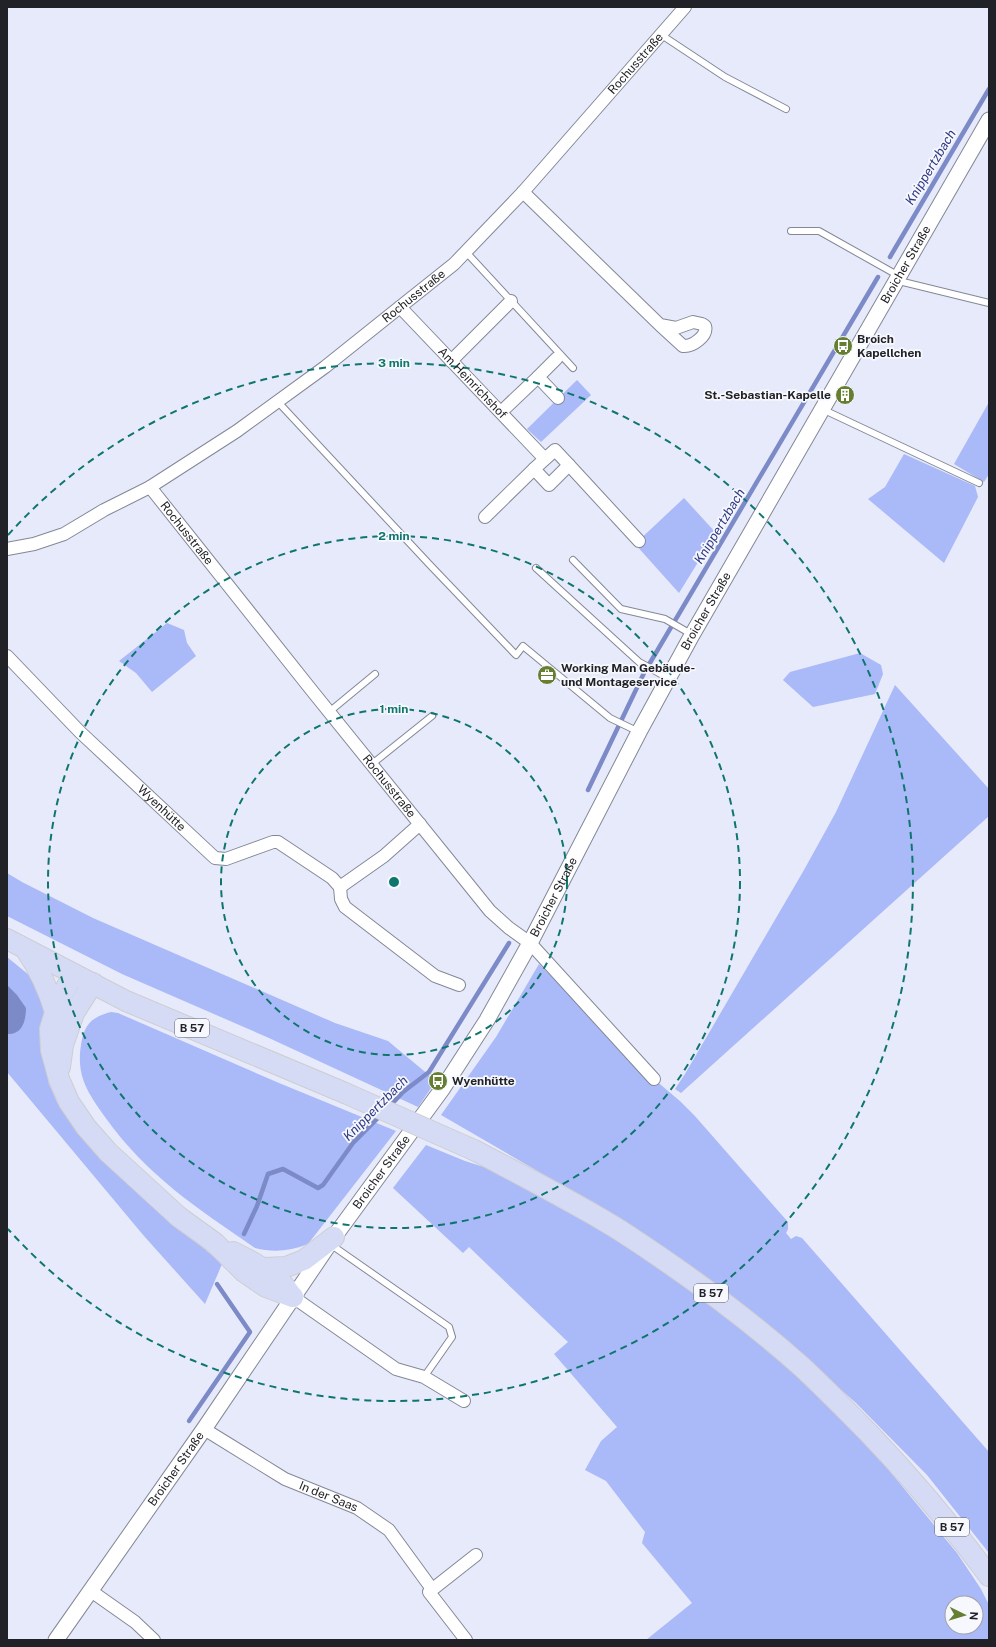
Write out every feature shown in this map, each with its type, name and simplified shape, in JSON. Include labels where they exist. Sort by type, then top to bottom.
[{"type":"main road","name":"B 57","points":[[7,938],[126,1000],[345,1093],[476,1151],[619,1230],[684,1274],[739,1314],[803,1368],[886,1451],[940,1512],[989,1576]]},
{"type":"main road","points":[[24,948],[38,968],[48,988],[55,1011]]},
{"type":"main road","points":[[74,974],[55,1011],[50,1029],[51,1050],[59,1079],[69,1102],[86,1127],[108,1152],[179,1217],[215,1243],[264,1268],[278,1278],[293,1296]]},
{"type":"main road","points":[[59,1079],[63,1045],[74,1013],[93,983]]},
{"type":"main road","points":[[264,1268],[286,1267],[304,1260],[332,1240]]},
{"type":"main road","points":[[215,1243],[244,1272],[266,1288],[293,1296]]},
{"type":"street","name":"Rochusstraße","points":[[530,943],[509,928],[490,911],[150,487],[237,431],[278,402],[325,367],[454,264],[523,192],[685,7]]},
{"type":"street","name":"Broicher Straße","points":[[56,1640],[204,1429],[332,1240],[443,1088],[487,1020],[530,943],[662,675],[822,410],[989,120]]},
{"type":"street","points":[[523,192],[660,325]]},
{"type":"street","points":[[451,361],[511,301]]},
{"type":"street","name":"Am Heinrichshof","points":[[400,307],[545,459]]},
{"type":"street","points":[[501,412],[557,358]]},
{"type":"street","points":[[538,377],[558,398]]},
{"type":"street","points":[[485,517],[555,450],[639,541]]},
{"type":"street","points":[[534,469],[549,485],[569,465]]},
{"type":"street","points":[[7,549],[34,544],[64,534],[104,510],[150,487]]},
{"type":"street","name":"Wyenhütte","points":[[7,656],[80,732],[216,858],[226,859],[273,842],[278,842],[332,878],[340,887]]},
{"type":"street","points":[[420,824],[384,856],[340,887],[341,899],[345,907],[435,976],[459,986]]},
{"type":"street","name":"Broicher Straße","points":[[530,943],[654,1079]]},
{"type":"street","points":[[293,1296],[396,1369],[424,1377],[464,1401]]},
{"type":"street","name":"In der Saas","points":[[204,1429],[285,1479],[357,1508],[389,1530],[432,1589],[429,1592],[466,1640]]},
{"type":"street","points":[[432,1589],[476,1555]]},
{"type":"street","points":[[91,1590],[135,1622],[154,1640]]},
{"type":"lane","points":[[660,34],[725,77],[786,109]]},
{"type":"lane","points":[[791,231],[819,231],[898,277],[903,282],[989,303]]},
{"type":"lane","points":[[466,252],[573,368]]},
{"type":"lane","points":[[278,402],[516,655],[523,646],[611,718],[634,730]]},
{"type":"lane","points":[[822,410],[979,483]]},
{"type":"lane","points":[[573,560],[621,609],[665,619],[687,632]]},
{"type":"lane","points":[[536,568],[639,662],[662,675]]},
{"type":"lane","points":[[329,712],[375,674]]},
{"type":"lane","points":[[372,764],[432,716]]},
{"type":"lane","points":[[332,1240],[449,1327],[452,1338],[424,1377]]},
{"type":"shaded area","points":[[577,380],[591,395],[541,442],[527,429]]},
{"type":"shaded area","points":[[989,402],[989,474],[984,482],[954,464]]},
{"type":"shaded area","points":[[904,454],[975,486],[978,497],[944,563],[868,499],[885,487]]},
{"type":"shaded area","points":[[684,498],[716,533],[679,593],[635,544]]},
{"type":"shaded area","points":[[167,623],[184,630],[187,643],[196,656],[152,692],[136,673],[119,661]]},
{"type":"shaded area","points":[[860,653],[881,665],[883,674],[875,694],[813,707],[783,680],[790,672]]},
{"type":"shaded area","points":[[895,685],[989,789],[989,816],[681,1093],[675,1089],[804,870],[836,812]]},
{"type":"shaded area","points":[[7,873],[93,918],[335,1023],[388,1041],[436,1081],[418,1107],[269,1038],[122,974],[7,916]]},
{"type":"shaded area","points":[[7,957],[29,975],[47,1001],[44,1051],[49,1084],[58,1104],[120,1176],[222,1264],[205,1304],[144,1236],[7,1072]]},
{"type":"shaded area","points":[[539,964],[654,1079],[694,1115],[788,1222],[788,1229],[786,1233],[791,1239],[796,1236],[802,1238],[989,1452],[989,1553],[927,1475],[856,1403],[782,1338],[584,1198],[441,1115],[496,1037]]},
{"type":"shaded area","points":[[7,985],[17,995],[26,1008],[24,1022],[20,1030],[12,1034],[7,1034]]},
{"type":"shaded area","points":[[111,1012],[118,1013],[279,1083],[396,1131],[308,1244],[282,1250],[255,1248],[193,1205],[156,1174],[121,1138],[93,1100],[85,1084],[80,1066],[82,1038],[87,1027],[94,1019],[98,1016]]},
{"type":"shaded area","points":[[426,1145],[465,1161],[487,1168],[598,1229],[660,1268],[691,1290],[759,1342],[789,1368],[865,1441],[957,1553],[981,1589],[984,1595],[989,1605],[989,1640],[646,1640],[692,1603],[642,1543],[645,1532],[606,1481],[585,1470],[601,1441],[617,1427],[554,1354],[568,1342],[469,1247],[463,1253],[393,1188]]},
{"type":"waterway","name":"Knippertzbach","points":[[890,257],[989,89]]},
{"type":"waterway","name":"Knippertzbach","points":[[588,790],[644,673],[878,277]]},
{"type":"waterway","name":"Knippertzbach","points":[[389,1107],[403,1092],[429,1072],[509,943]]},
{"type":"waterway","name":"Knippertzbach","points":[[244,1234],[257,1206],[268,1174],[283,1169],[318,1188],[323,1185],[353,1143],[381,1115]]},
{"type":"waterway","name":"Knippertzbach","points":[[189,1421],[250,1332],[217,1284]]},
{"type":"place","name":"Broich Kapellchen","points":[[843,346]]},
{"type":"place","name":"St.-Sebastian-Kapelle","points":[[845,395]]},
{"type":"place","name":"Working Man Gebäude- und Montageservice","points":[[547,675]]},
{"type":"place","name":"Wyenhütte","points":[[438,1081]]}]
